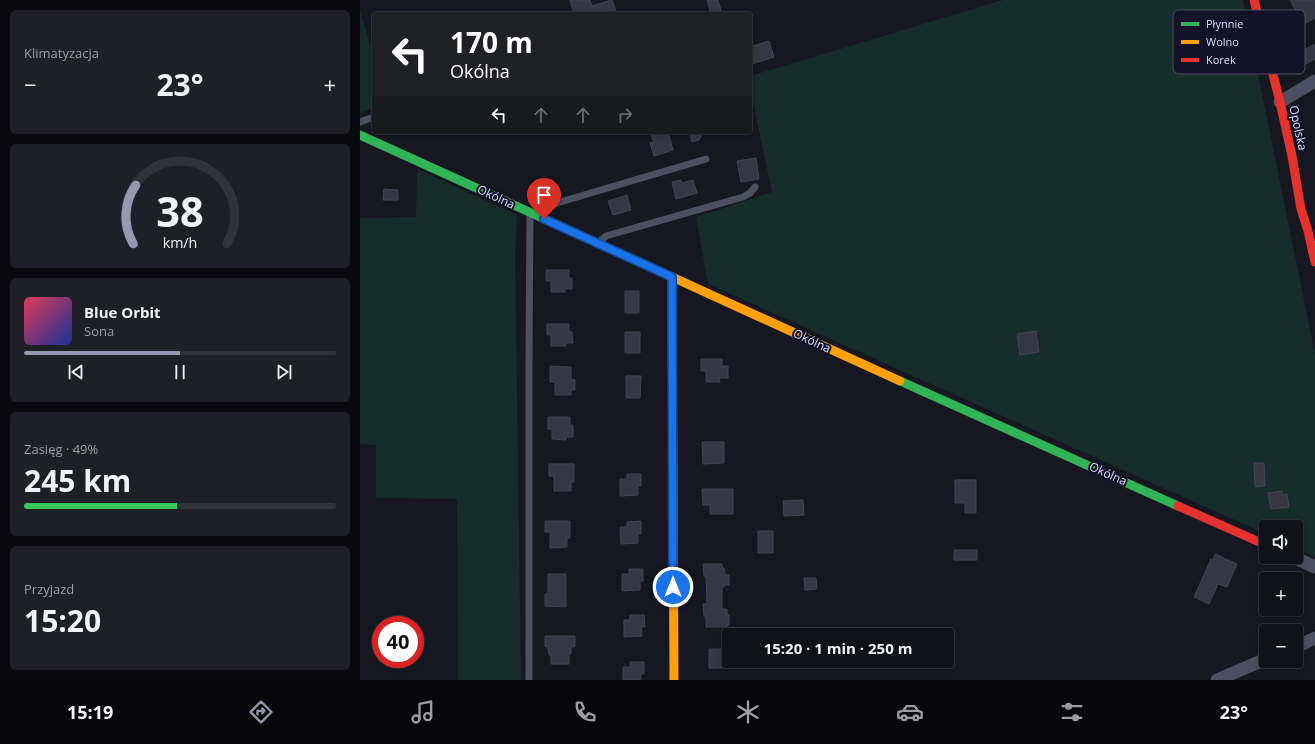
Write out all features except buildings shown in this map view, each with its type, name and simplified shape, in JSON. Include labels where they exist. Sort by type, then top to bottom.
[{"type":"street","name":"Opolska","points":[[1254,0],[1257,10]]},
{"type":"street","name":"Opolska","points":[[1273,74],[1292,156],[1301,209],[1312,229],[1315,262]]},
{"type":"street","points":[[1280,102],[1315,81]]},
{"type":"street","name":"Okólna","points":[[360,135],[917,389],[1259,542]]},
{"type":"street","points":[[672,277],[674,680]]},
{"type":"street","points":[[1303,562],[1315,567]]},
{"type":"street","points":[[1303,643],[1315,638]]},
{"type":"street","points":[[1217,680],[1259,662]]},
{"type":"lane","points":[[360,122],[372,118]]},
{"type":"lane","points":[[528,680],[530,213],[550,205],[706,159]]},
{"type":"lane","points":[[597,243],[606,236],[743,197],[750,193],[755,187]]},
{"type":"green space","points":[[1003,0],[1243,0],[1245,10],[1173,10],[1173,74],[1258,74],[1315,354],[1315,557],[1303,551],[1303,520],[1259,520],[1259,531],[708,284],[696,217],[772,192],[752,97],[752,75]]},
{"type":"green space","points":[[360,11],[372,50],[372,109],[360,113]]},
{"type":"green space","points":[[417,169],[517,215],[515,252],[521,680],[458,680],[457,499],[376,498],[376,445],[360,444],[360,218],[416,217]]},
{"type":"traffic: fast","points":[[360,135],[648,266]]},
{"type":"traffic: fast","points":[[900,381],[1178,506]]},
{"type":"traffic: slow","points":[[648,266],[900,381]]},
{"type":"traffic: slow","points":[[673,465],[674,680]]},
{"type":"traffic: jam","points":[[1254,0],[1257,10]]},
{"type":"traffic: jam","points":[[1273,74],[1292,156],[1301,209],[1315,262]]},
{"type":"traffic: jam","points":[[672,277],[673,465]]},
{"type":"traffic: jam","points":[[1178,506],[1259,542]]},
{"type":"route","points":[[544,219],[672,277],[673,587]]}]
